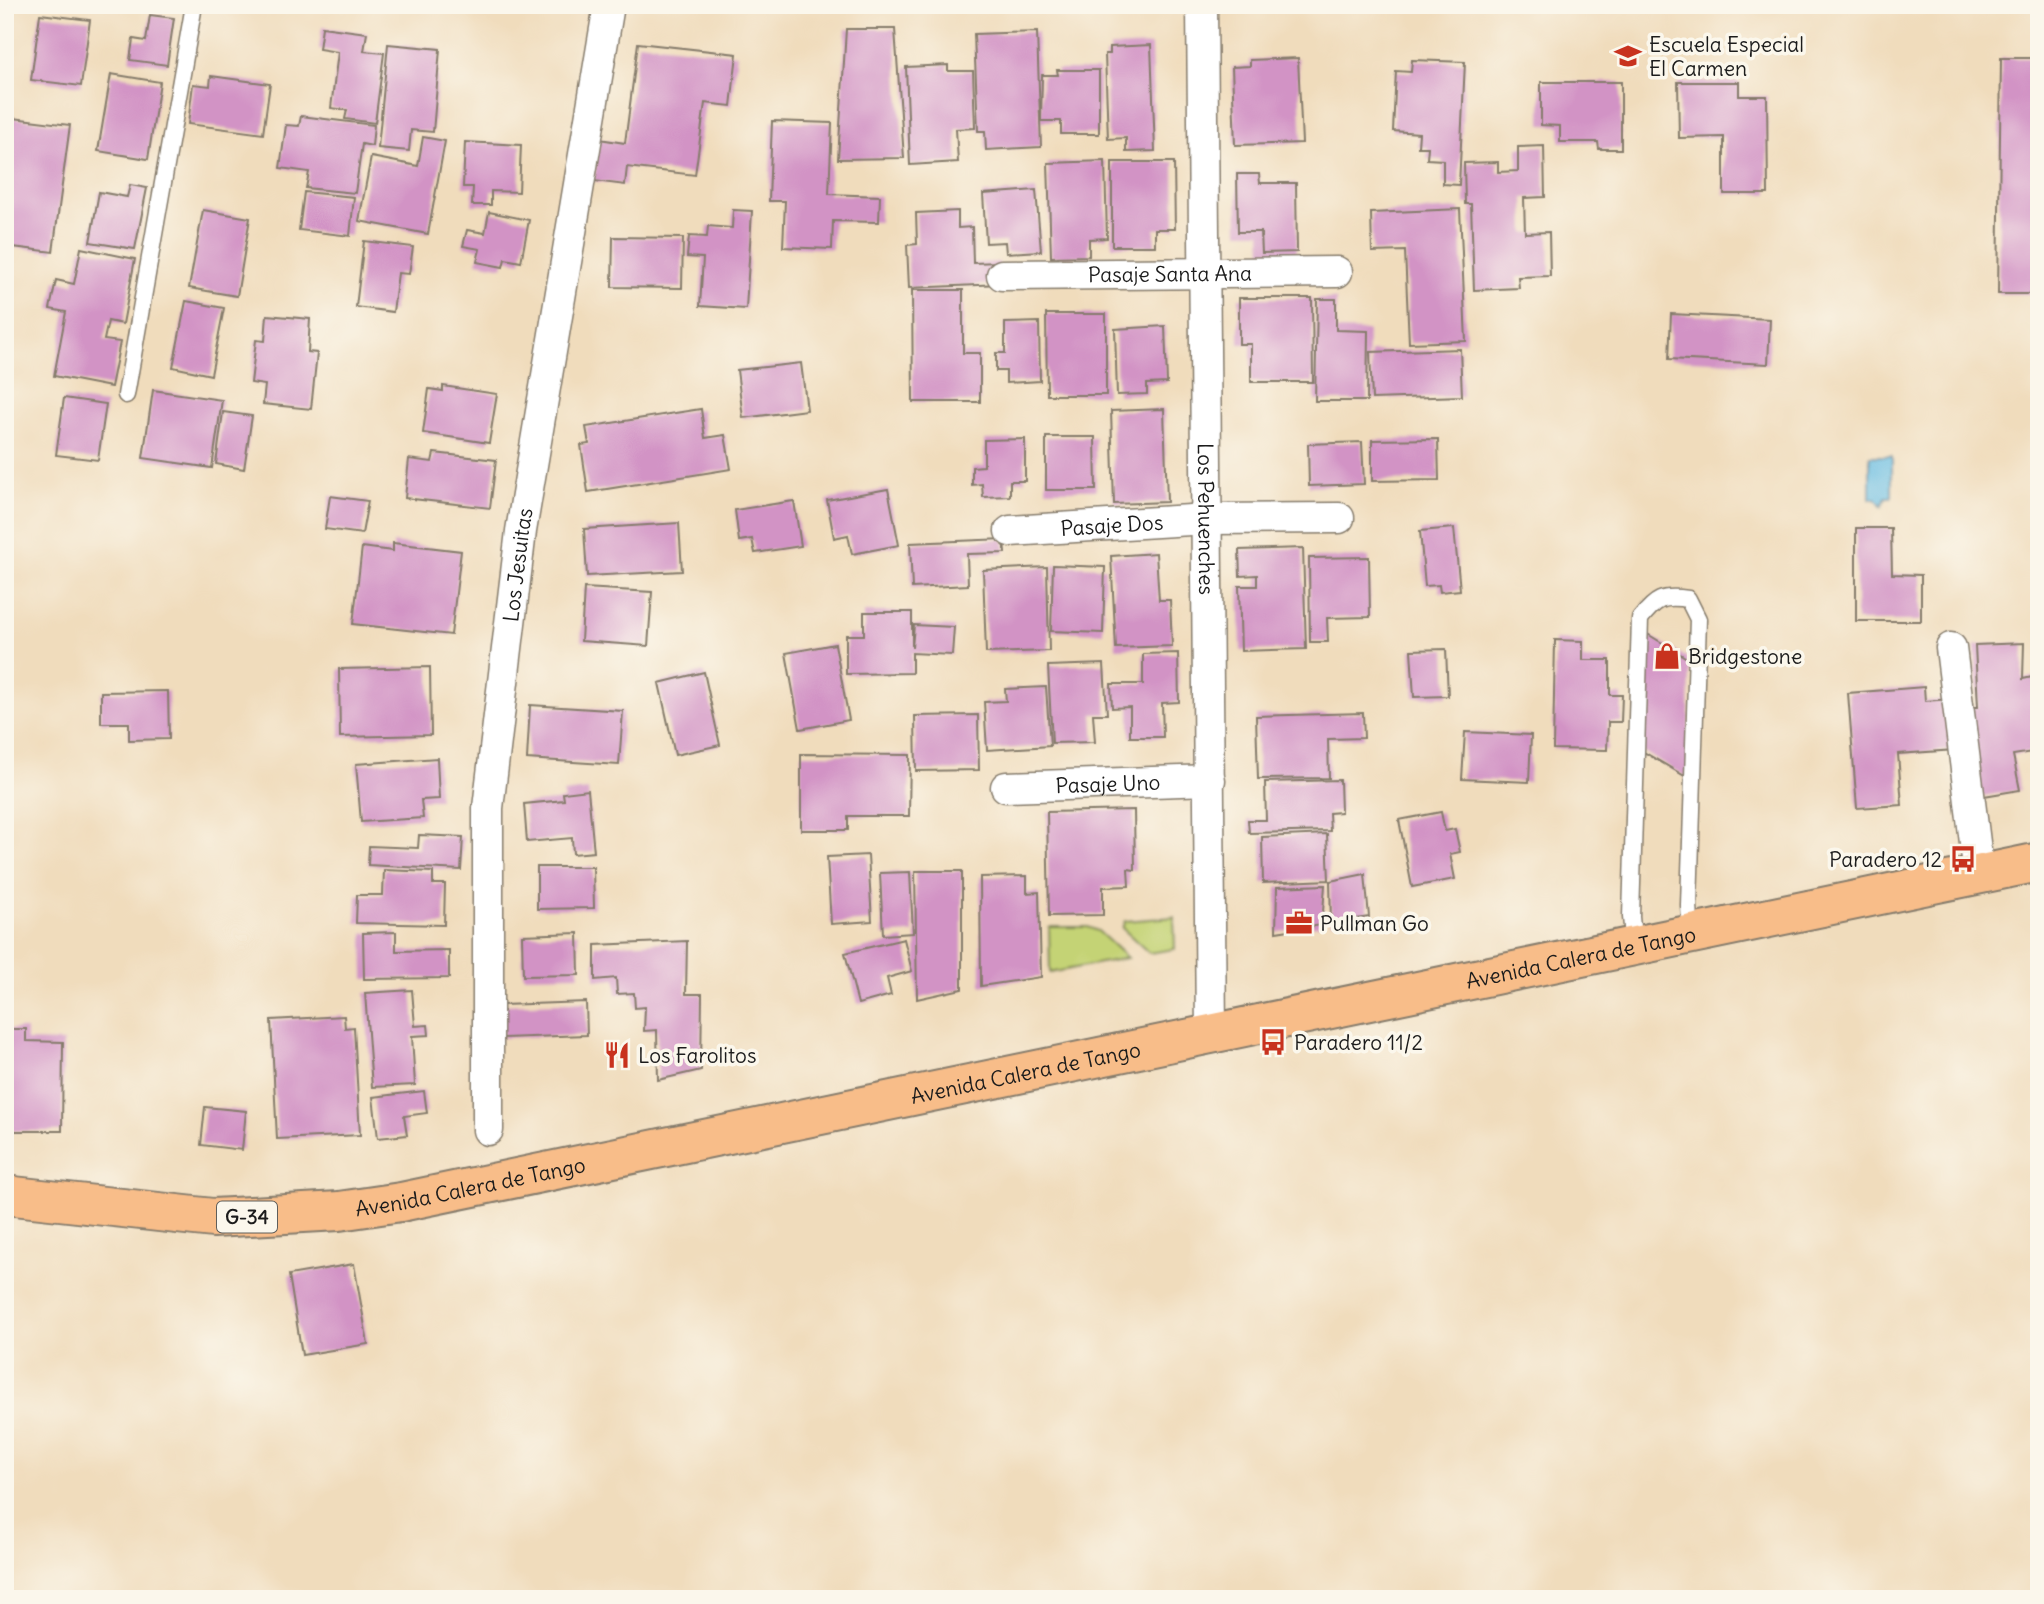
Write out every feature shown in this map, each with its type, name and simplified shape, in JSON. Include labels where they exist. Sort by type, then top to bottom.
[{"type":"main road","name":"Avenida Calera de Tango","points":[[5,1195],[214,1218],[339,1211],[445,1194],[2039,862]]},
{"type":"street","name":"Los Jesuitas","points":[[488,1130],[488,807],[521,531],[609,5]]},
{"type":"street","name":"Los Pehuenches","points":[[1202,5],[1211,1034]]},
{"type":"street","name":"Pasaje Santa Ana","points":[[1002,275],[1337,272]]},
{"type":"street","name":"Pasaje Dos","points":[[1010,531],[1207,519],[1339,518]]},
{"type":"street","points":[[1951,648],[1979,875]]},
{"type":"street","name":"Pasaje Uno","points":[[1006,787],[1210,780]]},
{"type":"lane","points":[[126,395],[194,5]]},
{"type":"lane","points":[[1634,948],[1631,917],[1640,619],[1653,603],[1669,596],[1688,598],[1698,619],[1690,936]]},
{"type":"green space","points":[[1174,917],[1175,949],[1149,953],[1122,928],[1125,921]]},
{"type":"green space","points":[[1049,927],[1088,927],[1098,931],[1127,958],[1050,973]]},
{"type":"water","points":[[1870,456],[1892,456],[1892,497],[1886,497],[1882,506],[1876,498],[1870,499]]},
{"type":"building","points":[[40,14],[90,20],[81,86],[31,80]]},
{"type":"building","points":[[150,15],[174,18],[167,65],[130,60],[133,39],[146,41]]},
{"type":"building","points":[[322,27],[367,33],[364,51],[384,53],[375,123],[345,119],[347,110],[331,108],[338,52],[319,49]]},
{"type":"building","points":[[846,29],[895,29],[904,158],[838,159]]},
{"type":"building","points":[[1037,32],[1041,147],[986,150],[985,131],[978,131],[974,34]]},
{"type":"building","points":[[638,43],[737,54],[731,106],[705,103],[695,175],[627,167],[625,185],[594,181],[599,139],[625,143]]},
{"type":"building","points":[[388,44],[440,49],[433,132],[411,130],[409,151],[378,148]]},
{"type":"building","points":[[1151,45],[1155,151],[1126,152],[1126,138],[1108,139],[1105,54],[1110,54],[1110,47]]},
{"type":"building","points":[[1298,58],[1302,143],[1235,145],[1232,67],[1250,66],[1250,60]]},
{"type":"building","points":[[2001,58],[2039,58],[2039,294],[1998,294]]},
{"type":"building","points":[[1412,60],[1465,62],[1459,185],[1443,184],[1443,160],[1427,159],[1428,147],[1418,147],[1419,133],[1393,131],[1396,71],[1411,72]]},
{"type":"building","points":[[948,65],[948,71],[973,71],[975,128],[956,129],[958,162],[910,165],[906,67]]},
{"type":"building","points":[[1057,70],[1099,70],[1099,134],[1061,134],[1061,121],[1041,121],[1042,75],[1058,75]]},
{"type":"building","points":[[111,74],[160,82],[148,159],[98,151]]},
{"type":"building","points":[[211,76],[270,84],[263,134],[188,124],[193,84],[210,86]]},
{"type":"building","points":[[1541,82],[1621,82],[1621,149],[1599,149],[1598,142],[1560,142],[1560,126],[1541,125]]},
{"type":"building","points":[[1678,82],[1739,82],[1739,96],[1767,96],[1768,194],[1724,194],[1724,137],[1679,138]]},
{"type":"building","points":[[301,116],[374,125],[372,146],[362,144],[355,193],[306,188],[309,172],[280,168],[286,125],[299,126]]},
{"type":"building","points":[[5,117],[70,125],[53,252],[5,246]]},
{"type":"building","points":[[772,121],[832,123],[829,194],[880,196],[879,222],[833,221],[832,249],[783,247],[785,201],[769,201]]},
{"type":"building","points":[[423,137],[445,141],[428,234],[359,221],[371,157],[418,166]]},
{"type":"building","points":[[465,142],[521,145],[519,192],[491,191],[491,205],[472,205],[473,187],[463,187]]},
{"type":"building","points":[[1544,146],[1545,197],[1524,198],[1525,233],[1549,232],[1550,276],[1518,277],[1519,288],[1474,290],[1471,204],[1465,204],[1464,163],[1498,162],[1498,172],[1518,171],[1518,147]]},
{"type":"building","points":[[1105,161],[1107,238],[1089,239],[1089,256],[1051,257],[1048,163]]},
{"type":"building","points":[[1112,162],[1174,162],[1175,229],[1155,229],[1155,246],[1112,246]]},
{"type":"building","points":[[1237,174],[1259,174],[1260,183],[1296,183],[1297,252],[1262,253],[1261,232],[1238,232]]},
{"type":"building","points":[[130,185],[147,188],[135,249],[90,242],[99,192],[127,197]]},
{"type":"building","points":[[1036,190],[1041,251],[1006,253],[1005,242],[986,243],[983,194]]},
{"type":"building","points":[[304,192],[354,197],[350,236],[299,230]]},
{"type":"building","points":[[1460,209],[1466,341],[1409,343],[1405,251],[1372,252],[1371,213]]},
{"type":"building","points":[[203,210],[250,218],[237,296],[189,288]]},
{"type":"building","points":[[733,210],[752,211],[746,309],[700,306],[703,258],[687,257],[689,236],[707,237],[708,226],[732,228]]},
{"type":"building","points":[[958,211],[958,228],[972,227],[973,263],[999,262],[1001,284],[909,288],[907,245],[917,244],[916,213]]},
{"type":"building","points":[[489,212],[529,220],[521,262],[505,259],[503,267],[477,262],[480,249],[463,246],[467,230],[485,233]]},
{"type":"building","points":[[613,237],[683,238],[682,288],[612,287]]},
{"type":"building","points":[[364,241],[413,247],[409,274],[398,273],[393,312],[356,307]]},
{"type":"building","points":[[81,248],[135,259],[123,324],[108,321],[104,340],[120,342],[111,387],[54,376],[66,312],[50,309],[56,280],[74,284]]},
{"type":"building","points":[[912,290],[963,290],[963,353],[980,353],[980,402],[913,402]]},
{"type":"building","points":[[1239,298],[1312,298],[1313,382],[1251,382],[1251,344],[1239,344]]},
{"type":"building","points":[[1317,299],[1336,299],[1336,330],[1368,331],[1367,401],[1315,401]]},
{"type":"building","points":[[186,301],[224,308],[211,375],[173,367]]},
{"type":"building","points":[[1046,314],[1106,314],[1106,395],[1047,395]]},
{"type":"building","points":[[1671,314],[1770,319],[1768,364],[1669,359]]},
{"type":"building","points":[[267,315],[310,319],[308,352],[317,353],[311,409],[263,404],[265,385],[251,383],[256,340],[265,341]]},
{"type":"building","points":[[1039,322],[1040,381],[1006,383],[1006,371],[996,371],[996,353],[1005,353],[1005,323]]},
{"type":"building","points":[[1165,326],[1167,383],[1147,384],[1147,394],[1117,395],[1115,329]]},
{"type":"building","points":[[1460,349],[1462,396],[1372,399],[1370,352]]},
{"type":"building","points":[[801,363],[807,410],[743,418],[737,370]]},
{"type":"building","points":[[443,386],[497,394],[489,443],[423,433],[429,389],[443,391]]},
{"type":"building","points":[[153,390],[222,400],[212,468],[143,458]]},
{"type":"building","points":[[64,398],[106,404],[98,460],[56,455]]},
{"type":"building","points":[[701,409],[705,438],[725,435],[731,469],[588,492],[581,445],[589,444],[586,427]]},
{"type":"building","points":[[1164,409],[1167,502],[1114,504],[1111,411]]},
{"type":"building","points":[[223,412],[252,416],[244,469],[216,464]]},
{"type":"building","points":[[1046,437],[1095,437],[1096,490],[1046,490]]},
{"type":"building","points":[[1025,439],[1025,481],[1010,481],[1010,496],[983,497],[982,484],[972,485],[972,467],[984,466],[984,440]]},
{"type":"building","points":[[1438,439],[1439,480],[1372,481],[1372,440]]},
{"type":"building","points":[[1362,442],[1364,484],[1309,486],[1308,444]]},
{"type":"building","points":[[434,453],[496,460],[490,508],[405,498],[409,459],[432,462]]},
{"type":"building","points":[[888,489],[899,545],[852,554],[848,535],[834,538],[827,500]]},
{"type":"building","points":[[330,496],[368,501],[362,534],[325,529]]},
{"type":"building","points":[[794,501],[801,546],[755,553],[752,539],[739,541],[735,510]]},
{"type":"building","points":[[679,523],[682,571],[587,576],[584,529]]},
{"type":"building","points":[[1454,528],[1460,590],[1440,592],[1439,585],[1425,586],[1420,531]]},
{"type":"building","points":[[1856,528],[1891,528],[1892,574],[1921,575],[1921,621],[1856,621]]},
{"type":"building","points":[[1004,539],[1005,553],[967,554],[968,585],[912,588],[910,543]]},
{"type":"building","points":[[393,543],[461,551],[451,635],[353,624],[362,547],[393,551]]},
{"type":"building","points":[[1303,548],[1306,649],[1241,651],[1239,586],[1257,586],[1257,575],[1240,576],[1239,550]]},
{"type":"building","points":[[1156,553],[1159,600],[1170,600],[1172,646],[1116,648],[1111,556]]},
{"type":"building","points":[[1369,557],[1370,617],[1327,618],[1328,642],[1310,642],[1309,558]]},
{"type":"building","points":[[1053,565],[1105,567],[1103,633],[1051,631]]},
{"type":"building","points":[[1047,567],[1049,651],[986,653],[983,570]]},
{"type":"building","points":[[584,588],[652,592],[648,646],[581,641]]},
{"type":"building","points":[[864,612],[912,612],[912,648],[914,625],[954,627],[952,655],[912,653],[912,673],[846,674],[846,635],[864,635]]},
{"type":"building","points":[[1641,630],[1690,660],[1688,778],[1637,748]]},
{"type":"building","points":[[1555,640],[1583,641],[1583,660],[1610,660],[1610,695],[1622,695],[1621,722],[1608,722],[1607,750],[1553,749]]},
{"type":"building","points":[[2024,643],[2023,679],[2037,676],[2039,686],[2039,751],[2013,755],[2020,790],[1978,797],[1971,707],[1978,707],[1975,645]]},
{"type":"building","points":[[835,644],[849,720],[800,729],[786,653]]},
{"type":"building","points":[[1446,649],[1448,696],[1414,697],[1411,650]]},
{"type":"building","points":[[1178,653],[1179,702],[1162,703],[1163,737],[1130,737],[1130,707],[1112,708],[1111,684],[1143,684],[1143,654]]},
{"type":"building","points":[[1104,664],[1107,714],[1093,714],[1095,742],[1052,743],[1048,666]]},
{"type":"building","points":[[430,667],[431,735],[340,737],[339,669]]},
{"type":"building","points":[[704,672],[720,745],[675,755],[659,683]]},
{"type":"building","points":[[1046,687],[1050,746],[987,750],[984,702],[1006,701],[1005,689]]},
{"type":"building","points":[[1924,687],[1925,701],[1951,699],[1955,750],[1898,754],[1902,805],[1857,808],[1848,693]]},
{"type":"building","points":[[168,691],[169,739],[129,740],[129,723],[101,723],[101,692]]},
{"type":"building","points":[[530,705],[623,711],[619,765],[527,759]]},
{"type":"building","points":[[1363,713],[1364,738],[1328,739],[1329,778],[1258,779],[1256,716]]},
{"type":"building","points":[[978,715],[979,770],[916,771],[915,716]]},
{"type":"building","points":[[1465,732],[1531,735],[1529,782],[1462,779]]},
{"type":"building","points":[[801,754],[910,755],[909,816],[848,816],[848,830],[801,830]]},
{"type":"building","points":[[437,758],[439,799],[421,800],[423,818],[361,822],[356,764]]},
{"type":"building","points":[[1340,780],[1341,812],[1329,813],[1330,831],[1249,833],[1248,820],[1266,820],[1265,782]]},
{"type":"building","points":[[588,790],[594,852],[573,854],[572,838],[527,842],[524,804],[564,800],[563,793]]},
{"type":"building","points":[[1134,810],[1135,870],[1128,869],[1129,886],[1103,887],[1103,915],[1049,916],[1047,812]]},
{"type":"building","points":[[1441,812],[1445,831],[1455,829],[1460,852],[1450,854],[1455,879],[1412,887],[1399,820]]},
{"type":"building","points":[[1327,834],[1329,880],[1263,883],[1262,837]]},
{"type":"building","points":[[419,835],[463,837],[461,870],[368,865],[369,846],[418,848]]},
{"type":"building","points":[[868,855],[872,921],[831,924],[827,857]]},
{"type":"building","points":[[537,867],[593,867],[594,908],[537,909]]},
{"type":"building","points":[[384,870],[433,872],[433,884],[445,884],[444,925],[356,923],[357,895],[383,895]]},
{"type":"building","points":[[915,871],[962,871],[962,989],[917,999]]},
{"type":"building","points":[[910,872],[913,933],[883,935],[880,873]]},
{"type":"building","points":[[1365,874],[1369,917],[1331,923],[1330,881]]},
{"type":"building","points":[[1027,876],[1027,893],[1039,892],[1041,977],[981,986],[980,877]]},
{"type":"building","points":[[1325,885],[1322,925],[1276,932],[1277,887]]},
{"type":"building","points":[[396,932],[396,951],[449,950],[449,978],[364,979],[363,933]]},
{"type":"building","points":[[578,933],[579,975],[523,976],[522,935]]},
{"type":"building","points":[[904,939],[912,971],[887,978],[891,995],[858,1004],[845,953]]},
{"type":"building","points":[[687,941],[686,994],[702,994],[701,1070],[658,1080],[657,1030],[644,1031],[645,1007],[635,1008],[634,993],[617,994],[616,978],[595,980],[595,945]]},
{"type":"building","points":[[412,990],[415,1026],[428,1025],[429,1035],[412,1036],[415,1085],[372,1087],[365,993]]},
{"type":"building","points":[[586,1002],[587,1035],[503,1038],[502,1005]]},
{"type":"building","points":[[344,1016],[345,1028],[354,1027],[360,1135],[277,1139],[271,1020]]},
{"type":"building","points":[[6,1029],[26,1029],[26,1041],[63,1042],[62,1131],[5,1131]]},
{"type":"building","points":[[424,1091],[427,1113],[404,1116],[407,1135],[378,1138],[373,1097]]},
{"type":"building","points":[[205,1107],[246,1111],[242,1150],[201,1145]]},
{"type":"building","points":[[354,1264],[368,1344],[302,1355],[289,1275]]},
{"type":"place","name":"Escuela Especial El Carmen","points":[[1628,56]]},
{"type":"place","name":"Bridgestone","points":[[1667,656]]},
{"type":"place","name":"Paradero 12","points":[[1963,859]]},
{"type":"place","name":"Pullman Go","points":[[1299,923]]},
{"type":"place","name":"Paradero 11/2","points":[[1273,1042]]},
{"type":"place","name":"Los Farolitos","points":[[617,1055]]}]
